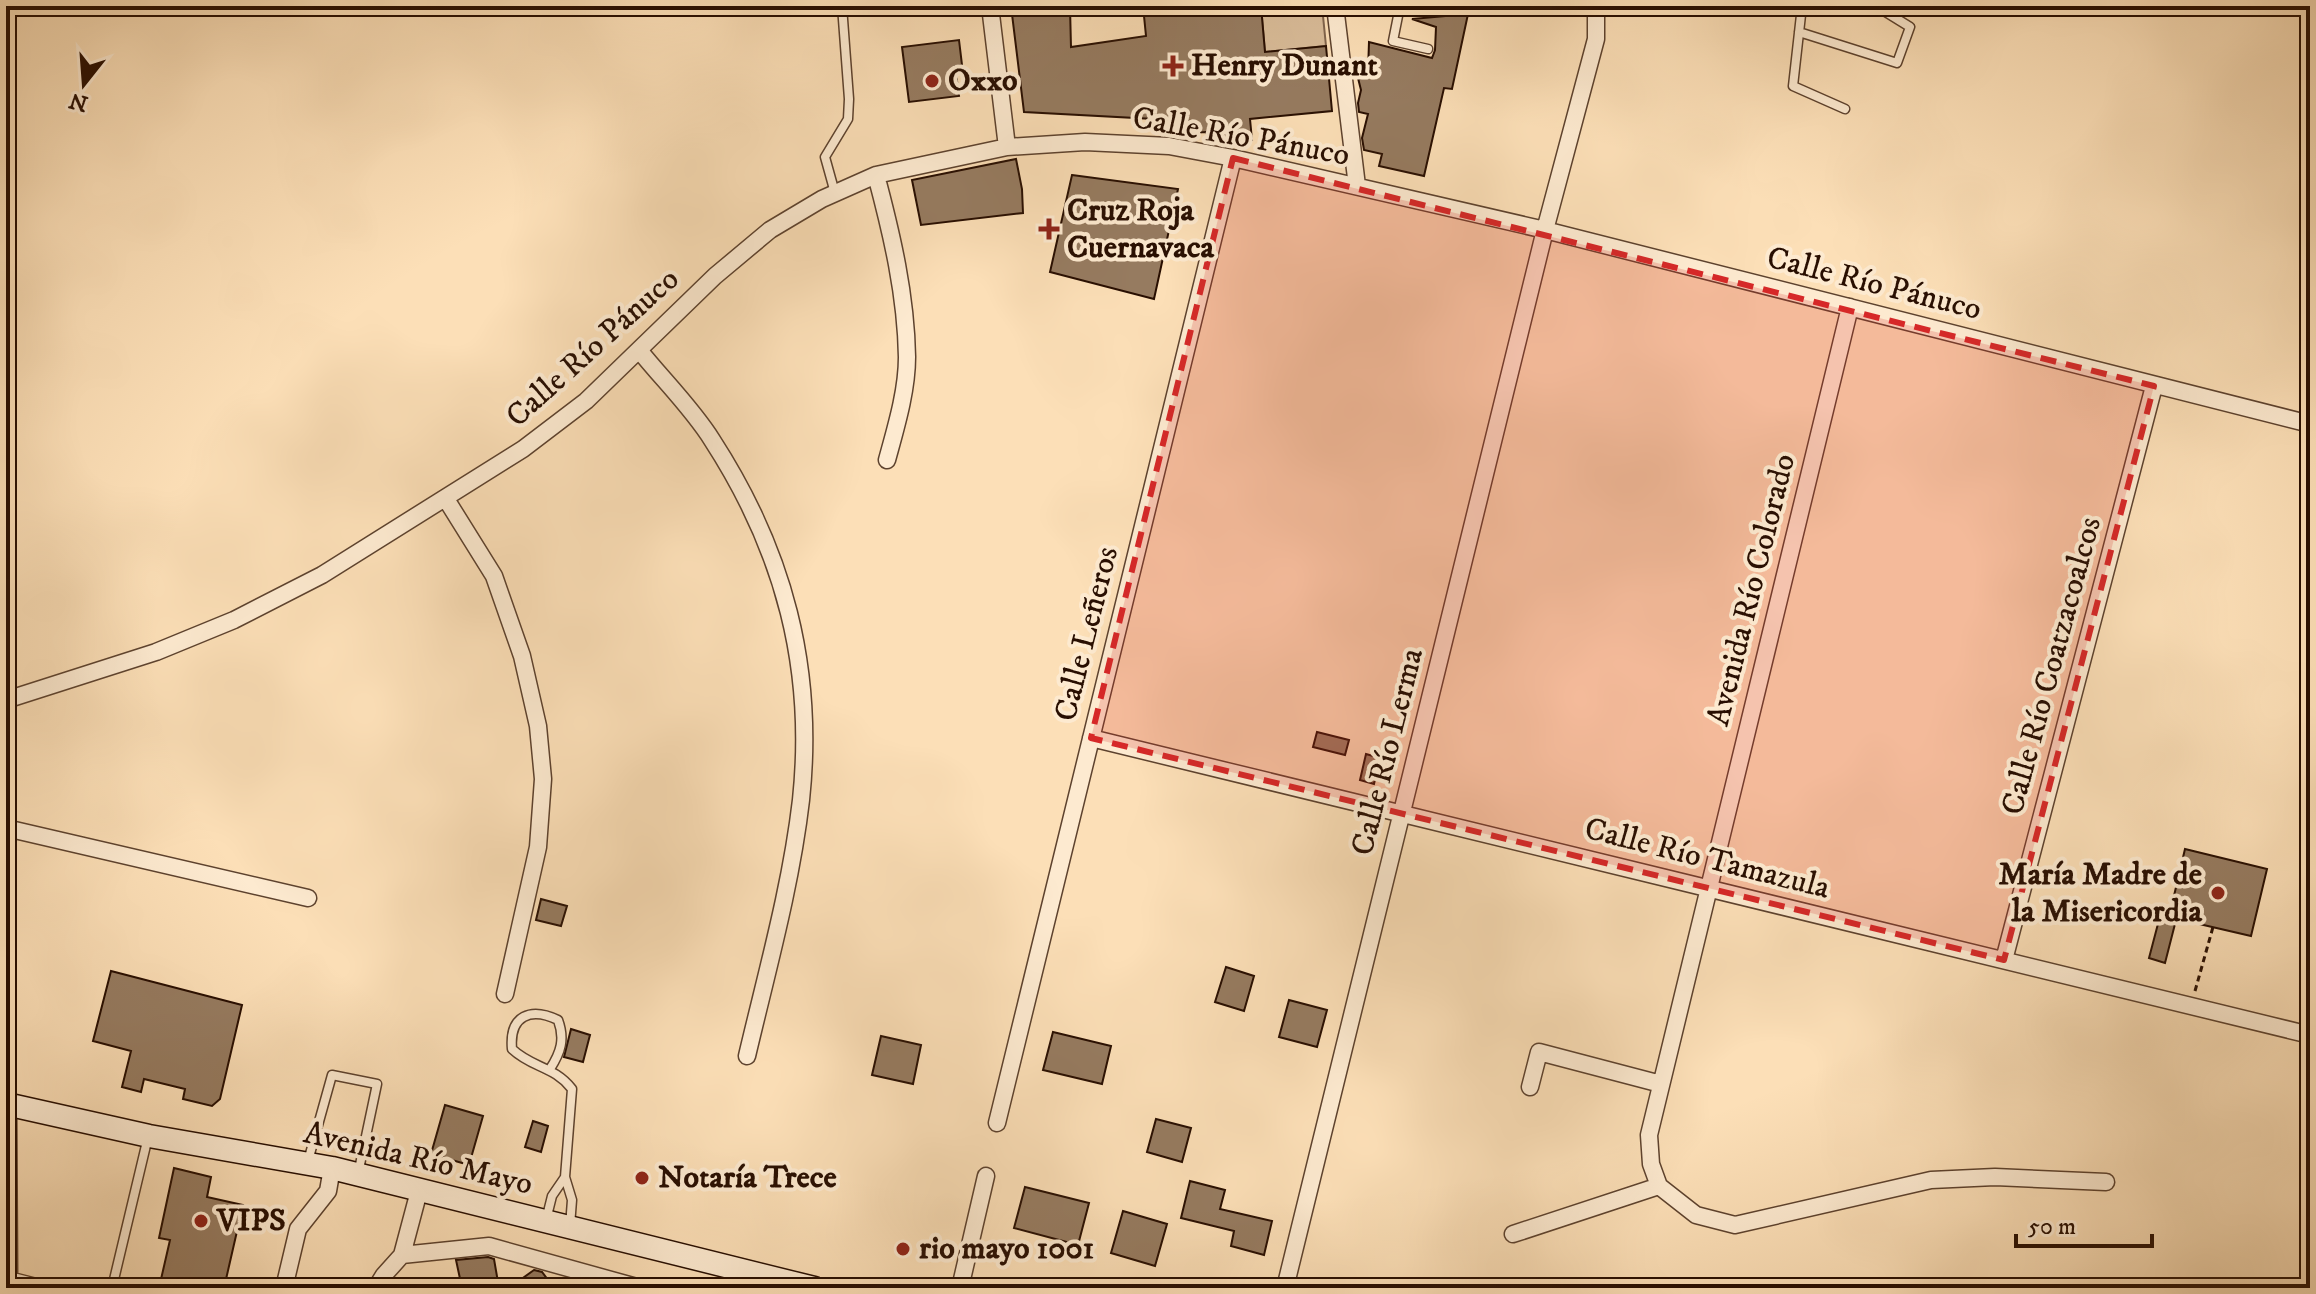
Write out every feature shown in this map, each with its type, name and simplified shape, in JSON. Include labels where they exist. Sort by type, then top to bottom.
[{"type":"street","points":[[990,6],[1007,147]]},
{"type":"street","points":[[1336,6],[1357,186]]},
{"type":"street","name":"Calle Río Lerma","points":[[1285,1288],[1545,230],[1596,39],[1596,6]]},
{"type":"street","name":"Calle Río Pánuco","points":[[6,700],[156,652],[234,620],[322,575],[536,440],[586,401],[715,276],[770,230],[876,175],[1007,147],[1085,142],[1169,146],[1233,158],[1545,230],[2310,424]]},
{"type":"street","name":"Calle Leñeros","points":[[997,1123],[1233,158]]},
{"type":"street","points":[[876,175],[897,254],[907,359],[899,416],[887,460]]},
{"type":"street","name":"Avenida Río Colorado","points":[[1659,1186],[1651,1164],[1649,1135],[1850,307]]},
{"type":"street","points":[[639,350],[712,439],[778,569],[794,630],[803,706],[801,798],[788,881],[747,1056]]},
{"type":"street","name":"Calle Río Coatzacoalcos","points":[[2004,960],[2154,386]]},
{"type":"street","points":[[446,499],[494,576],[522,656],[538,726],[543,779],[538,847],[505,994]]},
{"type":"street","name":"Calle Río Tamazula","points":[[1091,738],[2310,1035]]},
{"type":"street","points":[[6,828],[308,898]]},
{"type":"street","points":[[1530,1087],[1539,1052],[1661,1084]]},
{"type":"street","name":"Avenida Río Mayo","points":[[9,1105],[149,1136],[332,1168],[814,1288]]},
{"type":"street","points":[[284,1288],[298,1229],[328,1191],[332,1168]]},
{"type":"street","points":[[960,1288],[986,1176]]},
{"type":"street","points":[[1513,1234],[1659,1186],[1696,1215],[1735,1225],[1931,1180],[1995,1177],[2106,1182]]},
{"type":"street","points":[[376,1288],[402,1255],[419,1191]]},
{"type":"street","points":[[402,1255],[489,1246],[640,1288]]},
{"type":"lane","points":[[836,194],[825,157],[848,119],[842,6]]},
{"type":"lane","points":[[1336,6],[1342,6]]},
{"type":"lane","points":[[1400,6],[1393,41],[1428,49]]},
{"type":"lane","points":[[1802,6],[1793,86],[1845,109]]},
{"type":"lane","points":[[1799,32],[1897,63],[1910,27],[1876,6]]},
{"type":"lane","points":[[550,1069],[562,1046],[563,1032],[558,1020],[542,1012],[522,1017],[514,1026],[512,1049],[522,1059],[563,1077],[572,1089],[565,1177],[572,1200],[570,1229]]},
{"type":"lane","points":[[307,1164],[332,1075],[377,1084],[358,1175]]},
{"type":"lane","points":[[9,1105],[13,1277],[56,1288]]},
{"type":"lane","points":[[112,1288],[149,1136]]},
{"type":"lane","points":[[546,1222],[552,1196],[565,1177]]},
{"type":"path","points":[[2191,1006],[2213,927]]},
{"type":"highlighted area","points":[[1233,158],[2154,386],[2004,960],[1091,738]]},
{"type":"shaded area","points":[[1261,6],[1322,6],[1326,46],[1265,52]]},
{"type":"building","name":"Henry Dunant","points":[[1011,6],[1070,7],[1071,47],[1146,36],[1143,6],[1261,6],[1265,52],[1326,46],[1332,111],[1250,119],[1252,140],[1213,143],[1206,132],[1192,133],[1191,121],[1024,112]]},
{"type":"building","points":[[1468,14],[1452,89],[1444,88],[1424,176],[1379,166],[1382,154],[1364,150],[1362,138],[1368,114],[1359,112],[1358,103],[1361,90],[1356,70],[1368,72],[1369,42],[1432,58],[1436,27],[1412,19]]},
{"type":"building","name":"Oxxo","points":[[959,40],[962,65],[955,66],[959,96],[909,102],[902,47]]},
{"type":"building","points":[[1016,159],[1023,213],[921,225],[912,180]]},
{"type":"building","points":[[1072,175],[1178,189],[1154,299],[1050,272]]},
{"type":"building","points":[[1317,732],[1349,740],[1345,755],[1313,747]]},
{"type":"building","points":[[1366,754],[1380,758],[1374,784],[1360,780]]},
{"type":"building","name":"María Madre de la Misericordia","points":[[2185,849],[2267,869],[2251,936],[2169,917]]},
{"type":"building","points":[[541,899],[567,906],[561,926],[536,920]]},
{"type":"building","points":[[2159,920],[2175,924],[2165,963],[2149,958]]},
{"type":"building","points":[[1226,967],[1254,976],[1244,1011],[1215,1002]]},
{"type":"building","points":[[111,971],[242,1005],[220,1099],[212,1106],[183,1099],[185,1089],[144,1079],[141,1092],[122,1087],[131,1051],[93,1041]]},
{"type":"building","points":[[1289,1000],[1327,1010],[1317,1047],[1279,1037]]},
{"type":"building","points":[[571,1029],[590,1035],[583,1062],[564,1057]]},
{"type":"building","points":[[1053,1032],[1111,1046],[1102,1084],[1043,1070]]},
{"type":"building","points":[[881,1036],[921,1045],[913,1084],[872,1075]]},
{"type":"building","points":[[445,1105],[483,1116],[469,1165],[431,1154]]},
{"type":"building","points":[[1156,1119],[1191,1128],[1182,1162],[1147,1152]]},
{"type":"building","points":[[533,1121],[548,1126],[541,1152],[525,1147]]},
{"type":"building","name":"VIPS","points":[[174,1168],[211,1177],[207,1197],[243,1205],[224,1288],[159,1288],[170,1240],[159,1238]]},
{"type":"building","points":[[1190,1181],[1225,1190],[1220,1209],[1272,1221],[1264,1255],[1231,1246],[1234,1231],[1181,1218]]},
{"type":"building","points":[[1025,1187],[1089,1203],[1078,1245],[1014,1228]]},
{"type":"building","points":[[1123,1211],[1167,1224],[1155,1266],[1111,1253]]},
{"type":"building","points":[[494,1259],[499,1288],[462,1288],[456,1260]]},
{"type":"building","points":[[534,1270],[542,1272],[554,1288],[509,1288]]},
{"type":"place","name":"Henry Dunant","points":[[1173,66]]},
{"type":"place","name":"Oxxo","points":[[932,81]]},
{"type":"place","name":"Cruz Roja Cuernavaca","points":[[1049,229]]},
{"type":"place","name":"María Madre de la Misericordia","points":[[2218,893]]},
{"type":"place","name":"Notaría Trece","points":[[642,1178]]},
{"type":"place","name":"VIPS","points":[[201,1221]]},
{"type":"place","name":"rio mayo 1001","points":[[903,1249]]}]
